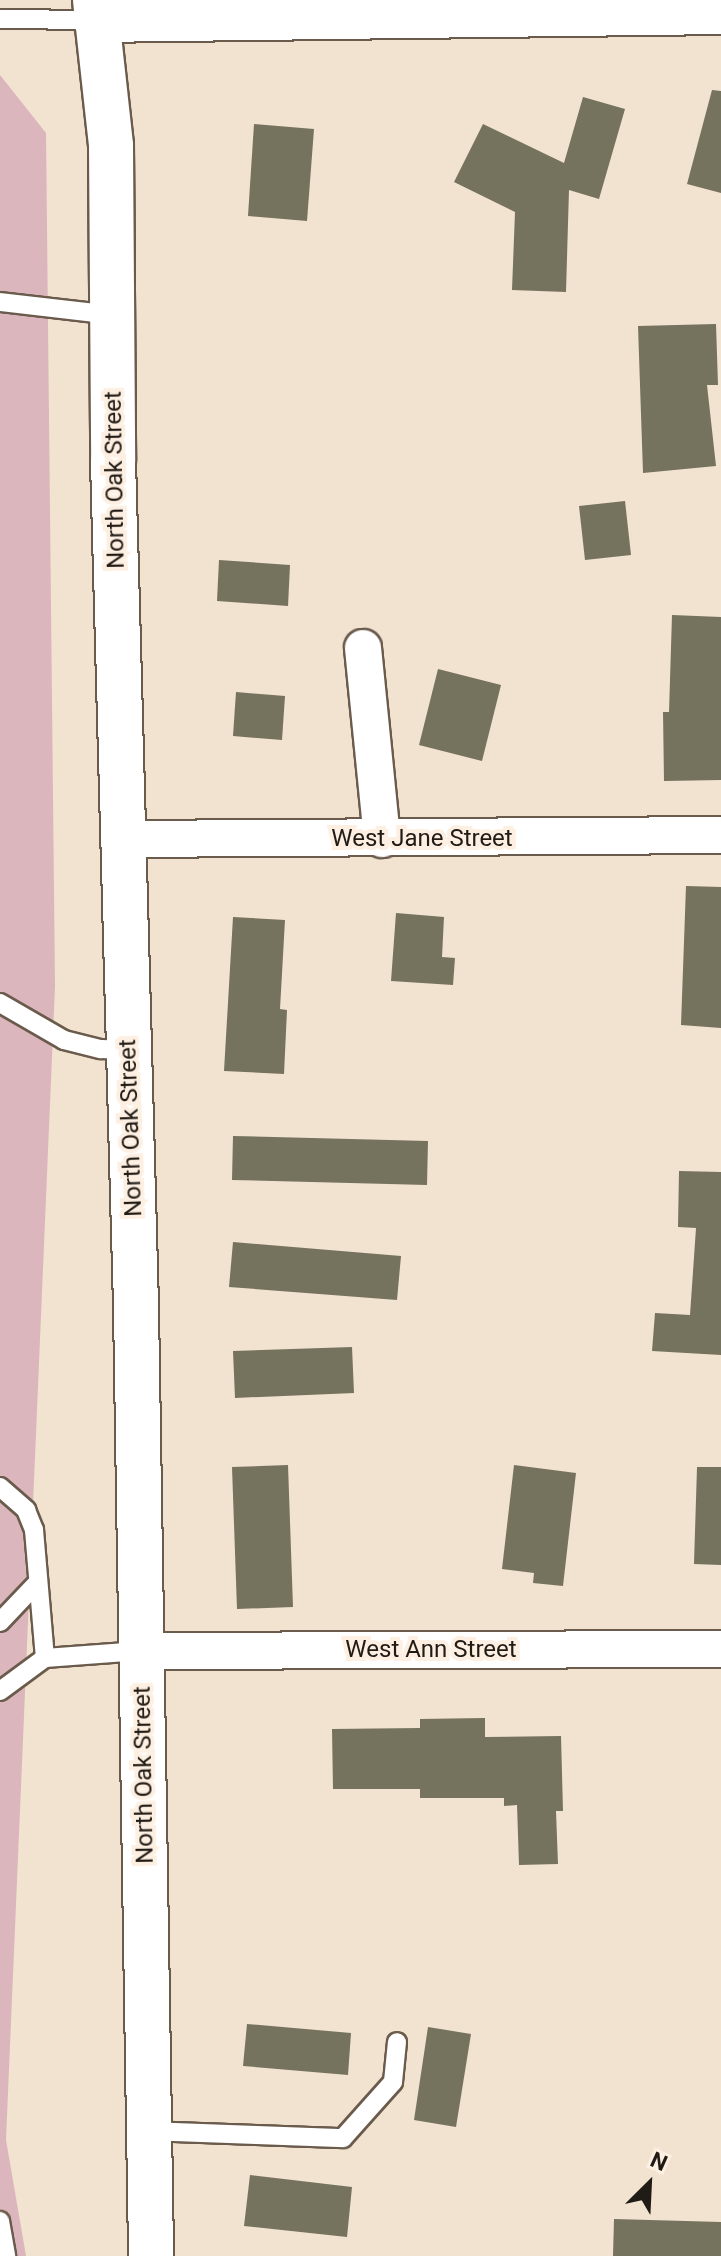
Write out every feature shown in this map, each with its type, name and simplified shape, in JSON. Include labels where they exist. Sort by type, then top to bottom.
[{"type":"main road","points":[[96,10],[721,12]]},
{"type":"main road","name":"North Oak Street","points":[[96,10],[111,146],[151,2256]]},
{"type":"street","points":[[363,648],[382,839]]},
{"type":"street","name":"West Jane Street","points":[[123,839],[721,835]]},
{"type":"street","name":"West Ann Street","points":[[140,1651],[721,1649]]},
{"type":"lane","points":[[0,19],[96,10]]},
{"type":"lane","points":[[0,302],[112,315]]},
{"type":"lane","points":[[0,1003],[64,1040],[101,1049],[129,1050]]},
{"type":"lane","points":[[0,1487],[26,1510],[34,1530],[45,1658]]},
{"type":"lane","points":[[0,1622],[38,1582]]},
{"type":"lane","points":[[0,1691],[45,1658],[140,1651]]},
{"type":"lane","points":[[149,2131],[343,2138],[393,2082],[397,2042]]},
{"type":"lane","points":[[0,2221],[6,2256]]},
{"type":"shaded area","points":[[0,75],[46,133],[55,986],[6,2140],[26,2256],[0,2256]]},
{"type":"building","points":[[712,90],[721,91],[721,193],[687,184]]},
{"type":"building","points":[[583,97],[625,109],[599,199],[569,190],[566,292],[512,290],[515,212],[454,182],[483,124],[564,163]]},
{"type":"building","points":[[254,124],[314,129],[307,221],[248,216]]},
{"type":"building","points":[[716,324],[718,385],[707,385],[716,466],[643,473],[638,326]]},
{"type":"building","points":[[625,501],[631,555],[585,560],[579,506]]},
{"type":"building","points":[[219,560],[290,565],[288,606],[217,601]]},
{"type":"building","points":[[672,615],[721,617],[721,780],[664,781],[663,712],[669,712]]},
{"type":"building","points":[[438,669],[501,685],[482,761],[419,745]]},
{"type":"building","points":[[236,692],[285,696],[282,740],[233,736]]},
{"type":"building","points":[[686,886],[721,887],[721,1028],[681,1025]]},
{"type":"building","points":[[396,913],[444,917],[442,957],[455,958],[453,985],[391,981]]},
{"type":"building","points":[[233,917],[285,920],[280,1009],[287,1010],[284,1074],[224,1071]]},
{"type":"building","points":[[233,1136],[428,1141],[427,1185],[232,1180]]},
{"type":"building","points":[[679,1171],[721,1172],[721,1355],[652,1351],[655,1313],[690,1315],[696,1228],[678,1227]]},
{"type":"building","points":[[233,1242],[401,1256],[397,1300],[229,1287]]},
{"type":"building","points":[[352,1347],[354,1393],[235,1398],[233,1351]]},
{"type":"building","points":[[288,1465],[293,1607],[237,1609],[232,1467]]},
{"type":"building","points":[[514,1465],[576,1473],[563,1586],[533,1583],[534,1573],[502,1569]]},
{"type":"building","points":[[697,1467],[721,1467],[721,1565],[694,1564]]},
{"type":"building","points":[[485,1718],[485,1737],[561,1736],[563,1811],[556,1811],[558,1864],[519,1865],[517,1805],[504,1806],[504,1798],[420,1798],[420,1789],[333,1789],[332,1729],[420,1728],[420,1719]]},
{"type":"building","points":[[247,2024],[351,2033],[348,2075],[243,2066]]},
{"type":"building","points":[[428,2027],[471,2034],[456,2127],[414,2120]]},
{"type":"building","points":[[250,2175],[352,2187],[347,2237],[244,2226]]},
{"type":"building","points":[[614,2219],[721,2222],[721,2256],[613,2256]]}]
